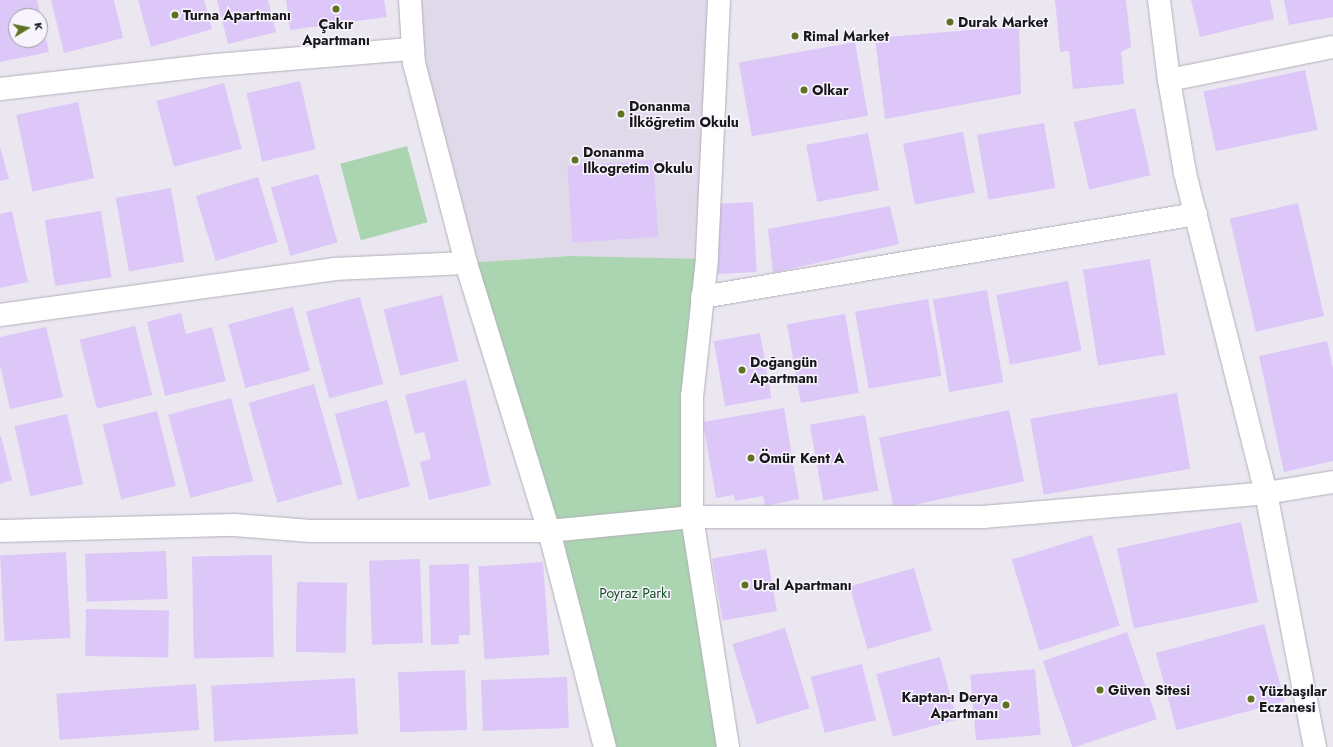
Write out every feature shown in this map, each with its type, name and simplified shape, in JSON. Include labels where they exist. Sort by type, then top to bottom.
[{"type":"street","points":[[410,0],[414,63],[466,263],[549,531],[605,747]]},
{"type":"street","points":[[718,0],[707,259],[692,396],[692,517],[728,747]]},
{"type":"street","points":[[1159,0],[1168,80],[1185,173],[1266,493],[1315,747]]},
{"type":"street","points":[[1168,80],[1333,47]]},
{"type":"street","points":[[0,89],[204,66],[413,49]]},
{"type":"street","points":[[702,297],[1196,214]]},
{"type":"street","points":[[0,315],[334,269],[466,263]]},
{"type":"street","points":[[0,531],[234,525],[311,531],[549,531],[692,517],[983,517],[1266,493],[1333,482]]},
{"type":"shaded area","name":"Donanma Ilkogretim Okulu","points":[[410,0],[718,0],[707,259],[568,256],[466,263]]},
{"type":"green space","points":[[407,146],[427,222],[361,240],[340,164]]},
{"type":"green space","name":"Poyraz Parkı","points":[[570,256],[707,259],[692,517],[728,747],[605,747],[466,263]]},
{"type":"building","points":[[0,0],[37,0],[39,8],[8,8],[8,48],[48,48],[49,52],[0,62]]},
{"type":"building","points":[[51,0],[114,0],[123,38],[64,53]]},
{"type":"building","name":"Turna Apartmanı","points":[[138,0],[204,0],[212,29],[151,47]]},
{"type":"building","points":[[217,0],[268,0],[276,32],[228,44]]},
{"type":"building","name":"Çakır Apartmanı","points":[[286,0],[384,0],[387,17],[290,30]]},
{"type":"building","points":[[1055,0],[1126,0],[1131,47],[1121,52],[1124,84],[1073,89],[1069,51],[1060,52]]},
{"type":"building","points":[[1191,0],[1270,0],[1274,19],[1200,37]]},
{"type":"building","points":[[1284,0],[1333,0],[1333,17],[1289,25]]},
{"type":"building","points":[[1019,26],[1021,94],[885,119],[875,38]]},
{"type":"building","name":"Olkar","points":[[855,42],[868,116],[752,136],[739,62]]},
{"type":"building","points":[[1305,70],[1318,130],[1216,151],[1203,92]]},
{"type":"building","points":[[300,81],[316,149],[262,162],[246,93]]},
{"type":"building","points":[[224,83],[242,149],[174,167],[156,101]]},
{"type":"building","points":[[78,102],[94,178],[33,191],[16,115]]},
{"type":"building","points":[[1135,108],[1151,175],[1089,189],[1074,122]]},
{"type":"building","points":[[1044,123],[1055,188],[988,200],[977,135]]},
{"type":"building","points":[[963,132],[975,193],[915,205],[903,144]]},
{"type":"building","points":[[868,133],[879,190],[817,202],[806,145]]},
{"type":"building","points":[[0,147],[9,179],[0,181]]},
{"type":"building","points":[[653,160],[658,237],[573,243],[567,166]]},
{"type":"building","points":[[318,174],[338,242],[290,256],[271,188]]},
{"type":"building","points":[[258,177],[278,242],[216,261],[196,196]]},
{"type":"building","points":[[171,188],[184,262],[129,272],[116,198]]},
{"type":"building","points":[[753,202],[757,272],[718,274],[714,204]]},
{"type":"building","points":[[1298,203],[1324,316],[1256,332],[1230,219]]},
{"type":"building","points":[[890,206],[899,244],[773,273],[768,229]]},
{"type":"building","points":[[12,211],[28,282],[0,288],[0,214]]},
{"type":"building","points":[[101,211],[111,277],[55,286],[45,220]]},
{"type":"building","points":[[1150,259],[1165,355],[1098,365],[1083,270]]},
{"type":"building","points":[[1068,281],[1082,351],[1010,365],[996,295]]},
{"type":"building","points":[[987,290],[1003,383],[949,392],[933,300]]},
{"type":"building","points":[[442,295],[458,361],[400,375],[384,310]]},
{"type":"building","points":[[360,297],[383,384],[329,398],[306,311]]},
{"type":"building","points":[[928,299],[942,376],[869,389],[855,312]]},
{"type":"building","points":[[293,307],[310,371],[245,388],[228,324]]},
{"type":"building","points":[[181,313],[186,334],[212,327],[226,381],[165,396],[147,322]]},
{"type":"building","points":[[845,314],[859,393],[801,403],[787,324]]},
{"type":"building","points":[[135,326],[152,395],[97,409],[80,340]]},
{"type":"building","points":[[46,327],[63,397],[10,409],[0,365],[0,337]]},
{"type":"building","name":"Doğangün Apartmanı","points":[[760,333],[771,398],[725,406],[714,341]]},
{"type":"building","points":[[1327,341],[1333,368],[1333,461],[1284,472],[1259,356]]},
{"type":"building","points":[[466,380],[491,485],[429,500],[420,462],[431,459],[424,432],[415,434],[405,395]]},
{"type":"building","points":[[314,384],[343,484],[277,503],[249,403]]},
{"type":"building","points":[[1177,393],[1190,469],[1044,495],[1030,419]]},
{"type":"building","points":[[231,398],[253,481],[190,498],[168,415]]},
{"type":"building","points":[[387,400],[410,486],[358,500],[335,414]]},
{"type":"building","name":"Ömür Kent A","points":[[784,408],[799,499],[765,506],[763,496],[735,501],[734,495],[716,498],[703,422]]},
{"type":"building","points":[[1009,410],[1024,481],[894,509],[879,438]]},
{"type":"building","points":[[157,411],[176,486],[121,499],[103,425]]},
{"type":"building","points":[[67,414],[83,484],[31,496],[14,426]]},
{"type":"building","points":[[865,415],[878,491],[823,501],[810,425]]},
{"type":"building","points":[[1,436],[12,480],[0,484],[0,437]]},
{"type":"building","points":[[1241,522],[1258,602],[1134,629],[1117,548]]},
{"type":"building","points":[[1092,535],[1120,626],[1039,650],[1012,560]]},
{"type":"building","name":"Ural Apartmanı","points":[[766,549],[777,611],[723,621],[712,559]]},
{"type":"building","points":[[166,551],[168,599],[87,602],[85,554]]},
{"type":"building","points":[[66,552],[71,638],[5,641],[0,555]]},
{"type":"building","points":[[272,555],[274,657],[194,658],[192,556]]},
{"type":"building","points":[[420,559],[423,643],[372,645],[369,561]]},
{"type":"building","points":[[543,562],[549,655],[485,659],[478,567]]},
{"type":"building","points":[[469,564],[470,635],[459,635],[459,644],[431,645],[429,565]]},
{"type":"building","points":[[914,568],[932,630],[868,649],[850,586]]},
{"type":"building","points":[[297,582],[347,583],[346,653],[296,652]]},
{"type":"building","points":[[86,609],[169,610],[168,657],[85,656]]},
{"type":"building","points":[[1264,624],[1285,701],[1177,730],[1156,653]]},
{"type":"building","points":[[785,628],[810,708],[757,724],[732,644]]},
{"type":"building","name":"Güven Sitesi","points":[[1127,632],[1157,719],[1072,747],[1043,661]]},
{"type":"building","points":[[940,657],[957,720],[893,737],[876,674]]},
{"type":"building","points":[[862,664],[876,720],[825,733],[811,677]]},
{"type":"building","name":"Kaptan-ı Derya Apartmanı","points":[[1035,669],[1041,735],[976,740],[970,675]]},
{"type":"building","points":[[465,670],[467,730],[400,732],[398,672]]},
{"type":"building","points":[[567,677],[569,728],[483,731],[481,680]]},
{"type":"building","points":[[355,678],[358,734],[214,741],[211,686]]},
{"type":"building","points":[[196,684],[199,730],[60,740],[56,694]]},
{"type":"place","name":"Çakır Apartmanı","points":[[336,9]]},
{"type":"place","name":"Turna Apartmanı","points":[[175,15]]},
{"type":"place","name":"Durak Market","points":[[950,22]]},
{"type":"place","name":"Rimal Market","points":[[795,36]]},
{"type":"place","name":"Olkar","points":[[804,90]]},
{"type":"place","name":"Donanma İlköğretim Okulu","points":[[621,114]]},
{"type":"place","name":"Donanma Ilkogretim Okulu","points":[[575,160]]},
{"type":"place","name":"Doğangün Apartmanı","points":[[742,370]]},
{"type":"place","name":"Ömür Kent A","points":[[751,458]]},
{"type":"place","name":"Ural Apartmanı","points":[[745,585]]},
{"type":"place","name":"Güven Sitesi","points":[[1100,690]]},
{"type":"place","name":"Yüzbaşılar Eczanesi","points":[[1251,699]]},
{"type":"place","name":"Kaptan-ı Derya Apartmanı","points":[[1006,705]]}]
